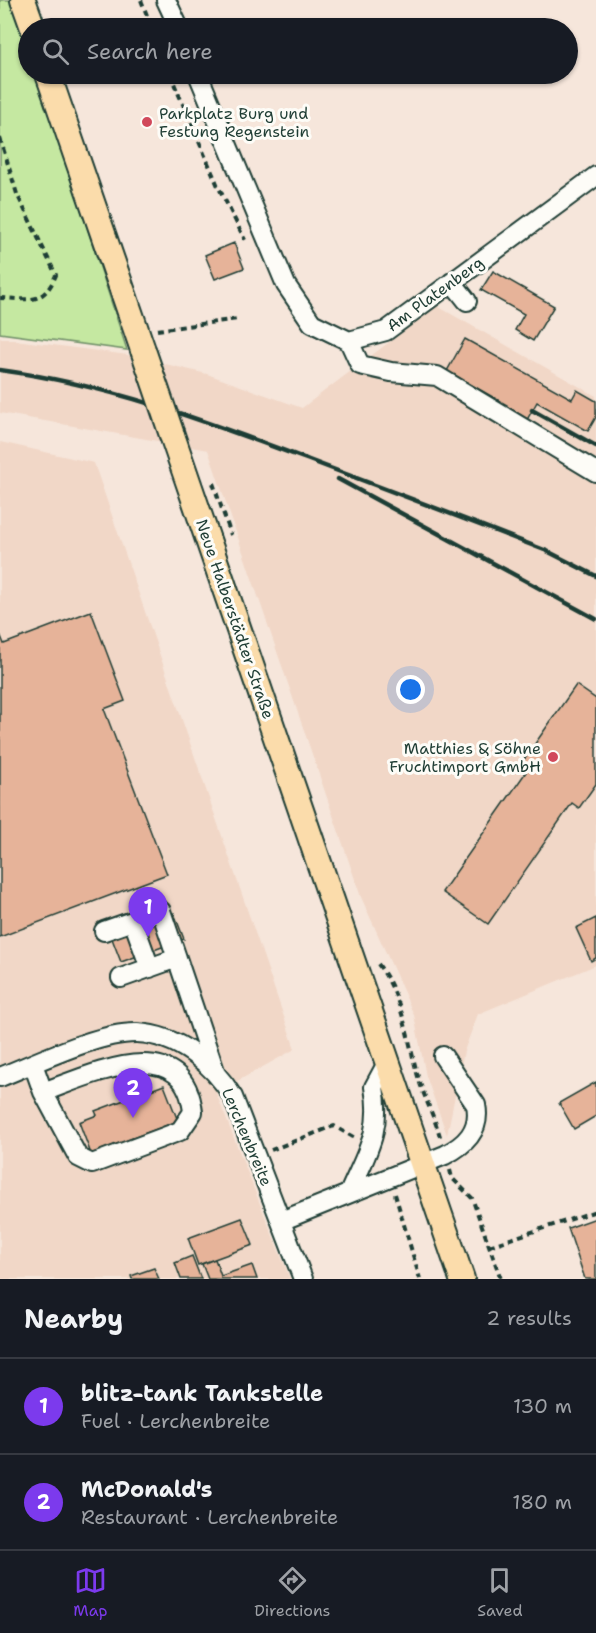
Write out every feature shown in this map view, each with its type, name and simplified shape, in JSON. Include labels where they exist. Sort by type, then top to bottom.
[{"type":"main road","points":[[23,0],[29,18]]},
{"type":"main road","name":"Neue Halberstädter Straße","points":[[52,84],[149,340],[172,435],[462,1279]]},
{"type":"street","points":[[166,0],[174,18]]},
{"type":"street","points":[[202,84],[286,285],[312,323],[349,341],[360,365],[391,372],[437,376],[596,472]]},
{"type":"street","name":"Am Platenberg","points":[[349,341],[386,331],[596,176]]},
{"type":"street","points":[[452,282],[467,301]]},
{"type":"street","points":[[105,931],[161,911],[216,1073]]},
{"type":"street","points":[[134,921],[150,968]]},
{"type":"street","points":[[121,978],[177,958]]},
{"type":"street","name":"Lerchenbreite","points":[[16,1070],[91,1043],[137,1033],[186,1047],[216,1073],[233,1097],[303,1279]]},
{"type":"street","points":[[281,1221],[463,1146],[472,1134],[478,1114],[476,1105],[443,1056]]},
{"type":"street","points":[[350,1191],[377,1125],[378,1109],[374,1087],[387,1063]]},
{"type":"street","points":[[16,1070],[43,1092],[78,1157],[92,1164],[180,1131],[194,1112],[192,1095],[175,1072],[158,1065],[124,1064],[43,1092]]},
{"type":"path","points":[[141,0],[148,18]]},
{"type":"path","points":[[0,138],[17,194],[56,275],[50,290],[37,300],[0,298]]},
{"type":"path","points":[[149,340],[238,319]]},
{"type":"path","points":[[211,479],[232,538]]},
{"type":"path","points":[[372,957],[389,979],[409,1034],[417,1074],[452,1178],[472,1198],[501,1279]]},
{"type":"path","points":[[489,1246],[596,1211]]},
{"type":"shaded area","points":[[437,306],[596,396],[596,965],[478,1014],[464,1051],[447,1135],[426,1076],[414,1015],[361,897],[208,450],[0,413],[0,338],[128,355],[207,374],[302,408]]},
{"type":"shaded area","points":[[0,442],[94,463],[295,1049],[216,1093],[290,1279],[0,1279]]},
{"type":"green space","points":[[0,0],[13,0],[19,18],[18,84],[40,84],[127,350],[0,333]]},
{"type":"building","points":[[234,243],[244,268],[215,279],[205,255]]},
{"type":"building","points":[[493,271],[554,306],[533,341],[515,330],[524,314],[481,290]]},
{"type":"building","points":[[465,339],[572,399],[577,390],[596,401],[596,417],[588,431],[537,402],[524,425],[503,413],[507,405],[447,371]]},
{"type":"building","points":[[91,611],[125,701],[104,709],[167,874],[0,937],[0,634],[4,644]]},
{"type":"building","points":[[576,685],[596,699],[596,784],[579,808],[572,803],[488,924],[442,892],[526,772],[518,768]]},
{"type":"building","points":[[174,913],[184,939],[121,962],[111,936]]},
{"type":"building","points":[[596,918],[596,958],[591,961],[576,928]]},
{"type":"building","points":[[596,1082],[596,1116],[574,1129],[559,1103]]},
{"type":"building","points":[[164,1085],[178,1121],[91,1154],[79,1122],[97,1115],[95,1111]]},
{"type":"building","points":[[242,1218],[253,1245],[198,1265],[188,1238]]},
{"type":"building","points":[[596,1218],[596,1279],[585,1279],[568,1228]]},
{"type":"building","points":[[192,1256],[201,1279],[181,1279],[175,1263]]},
{"type":"building","points":[[215,1259],[221,1276],[252,1265],[257,1279],[208,1279],[202,1264]]},
{"type":"building","points":[[154,1268],[159,1279],[132,1279],[131,1276]]},
{"type":"railway","points":[[0,370],[80,385],[195,418],[547,551],[596,576]]},
{"type":"railway","points":[[532,410],[596,446]]},
{"type":"railway","points":[[338,479],[596,619]]},
{"type":"place","name":"Parkplatz Burg und Festung Regenstein","points":[[147,122]]},
{"type":"place","name":"Matthies & Söhne Fruchtimport GmbH","points":[[553,757]]},
{"type":"place","name":"blitz-tank Tankstelle","points":[[148,937]]},
{"type":"place","name":"McDonald's","points":[[133,1118]]}]
